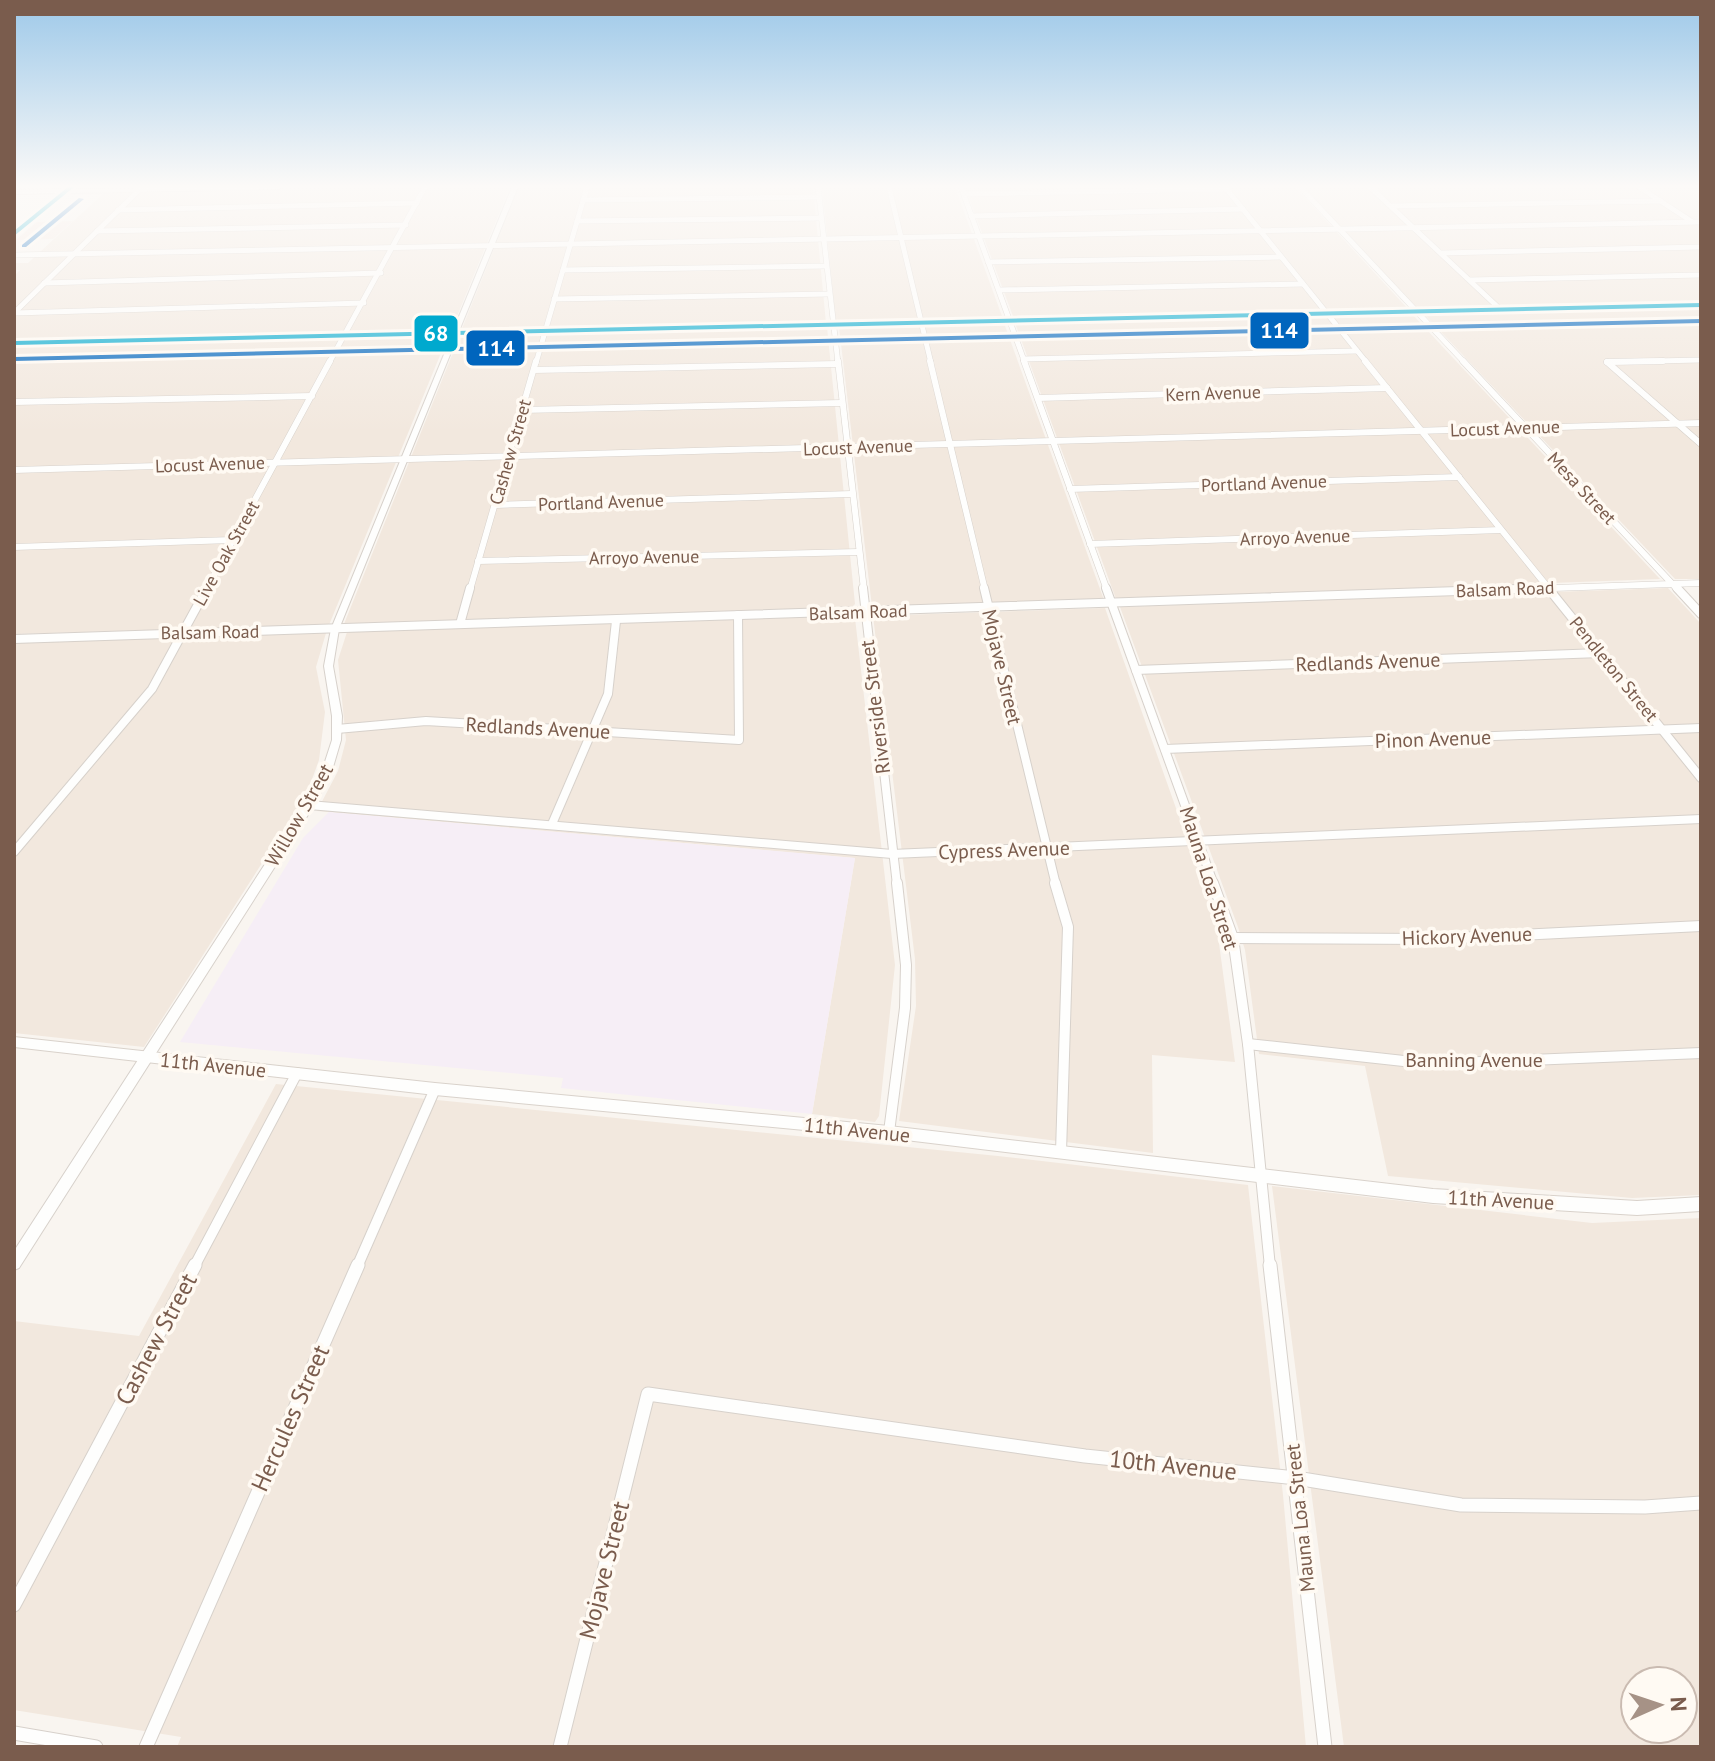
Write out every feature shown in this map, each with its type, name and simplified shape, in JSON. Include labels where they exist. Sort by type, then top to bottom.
[{"type":"main road","name":"11th Avenue","points":[[14,1042],[435,1089],[889,1132],[1259,1173],[1433,1196],[1637,1208],[1701,1204]]},
{"type":"street","points":[[14,313],[58,269]]},
{"type":"street","name":"Live Oak Street","points":[[14,852],[152,689],[383,269]]},
{"type":"street","name":"Willow Street","points":[[14,1263],[309,805],[332,761],[337,729],[326,665],[335,629],[481,269]]},
{"type":"street","points":[[563,270],[617,269]]},
{"type":"street","name":"Riverside Street","points":[[826,269],[906,965],[905,1008],[889,1132]]},
{"type":"street","name":"Mojave Street","points":[[908,269],[1046,849],[1068,927],[1061,1152]]},
{"type":"street","name":"Mauna Loa Street","points":[[991,269],[1233,938],[1248,1044],[1259,1173],[1325,1747]]},
{"type":"street","name":"Pendleton Street","points":[[1291,269],[1701,778]]},
{"type":"street","name":"Mesa Street","points":[[1378,269],[1701,614]]},
{"type":"street","points":[[1459,269],[1501,310]]},
{"type":"street","name":"Cashew Street","points":[[460,624],[563,270]]},
{"type":"street","points":[[44,283],[381,273]]},
{"type":"street","points":[[1470,280],[1701,275]]},
{"type":"street","points":[[999,290],[1303,284]]},
{"type":"street","points":[[554,299],[829,294]]},
{"type":"street","points":[[14,313],[364,303]]},
{"type":"street","points":[[14,343],[1701,305]]},
{"type":"street","points":[[1023,359],[1357,351]]},
{"type":"street","points":[[1701,360],[1607,362],[1701,444]]},
{"type":"street","points":[[534,370],[837,364]]},
{"type":"street","name":"Kern Avenue","points":[[1038,398],[1387,388]]},
{"type":"street","points":[[14,402],[312,396]]},
{"type":"street","points":[[522,410],[841,403]]},
{"type":"street","name":"Locust Avenue","points":[[14,470],[1701,423]]},
{"type":"street","name":"Portland Avenue","points":[[1070,489],[1459,477]]},
{"type":"street","name":"Portland Avenue","points":[[495,505],[851,494]]},
{"type":"street","name":"Arroyo Avenue","points":[[1090,544],[1501,530]]},
{"type":"street","points":[[14,547],[232,540]]},
{"type":"street","name":"Arroyo Avenue","points":[[478,561],[858,552]]},
{"type":"street","name":"Balsam Road","points":[[14,639],[1701,583]]},
{"type":"street","name":"Redlands Avenue","points":[[337,729],[426,721],[739,740],[738,615]]},
{"type":"street","points":[[552,824],[608,694],[616,621]]},
{"type":"street","name":"Redlands Avenue","points":[[1136,670],[1601,653]]},
{"type":"street","name":"Pinon Avenue","points":[[1165,749],[1701,728]]},
{"type":"street","name":"Cypress Avenue","points":[[309,805],[892,854],[1701,819]]},
{"type":"street","name":"Hickory Avenue","points":[[1233,938],[1435,939],[1701,926]]},
{"type":"street","name":"Banning Avenue","points":[[1248,1044],[1431,1064],[1701,1053]]},
{"type":"street","name":"Cashew Street","points":[[14,1605],[297,1073]]},
{"type":"street","name":"Hercules Street","points":[[146,1747],[435,1089]]},
{"type":"street","name":"Mojave Street","points":[[560,1747],[648,1394]]},
{"type":"street","name":"10th Avenue","points":[[648,1394],[1085,1456],[1296,1478],[1461,1505],[1645,1507],[1701,1503]]},
{"type":"street","points":[[14,1733],[96,1747]]},
{"type":"shaded area","points":[[476,269],[451,331],[14,340],[14,276],[20,270],[14,270]]},
{"type":"shaded area","points":[[486,269],[821,269],[826,323],[461,331]]},
{"type":"shaded area","points":[[830,269],[985,269],[1003,319],[836,323]]},
{"type":"shaded area","points":[[996,269],[1371,269],[1409,310],[1014,319]]},
{"type":"shaded area","points":[[1380,269],[1701,269],[1701,303],[1418,309]]},
{"type":"shaded area","points":[[1701,307],[1701,579],[1675,579],[1424,314]]},
{"type":"shaded area","points":[[1412,314],[1660,579],[1116,599],[1015,323]]},
{"type":"shaded area","points":[[1004,323],[1104,600],[872,607],[839,327]]},
{"type":"shaded area","points":[[827,327],[855,604],[851,608],[344,624],[460,335]]},
{"type":"shaded area","points":[[448,336],[329,625],[14,634],[14,345]]},
{"type":"shaded area","points":[[1668,588],[1701,624],[1701,1195],[1632,1198],[1388,1176],[1365,1066],[1259,1054],[1245,950],[1238,927],[1120,607]]},
{"type":"shaded area","points":[[1105,608],[1216,921],[1235,1062],[1152,1055],[1153,1153],[899,1121],[916,1006],[915,959],[873,616]]},
{"type":"shaded area","points":[[855,618],[895,965],[879,1116],[875,1122],[812,1114],[855,858],[317,811],[338,771],[346,740],[338,660],[347,632]]},
{"type":"shaded area","points":[[326,633],[316,667],[325,712],[319,760],[307,793],[144,1047],[14,1033],[14,643]]},
{"type":"shaded area","points":[[329,812],[855,858],[812,1114],[561,1088],[563,1078],[180,1042],[303,838]]},
{"type":"shaded area","points":[[276,1084],[998,1156],[1248,1185],[1283,1495],[1306,1747],[177,1747],[181,1737],[14,1710],[14,1321],[139,1336]]},
{"type":"shaded area","points":[[1272,1186],[1592,1223],[1701,1218],[1701,1747],[1344,1747]]},
{"type":"transit line","name":"68","points":[[14,343],[1701,305]]},
{"type":"transit line","name":"114","points":[[14,359],[1701,321]]}]
